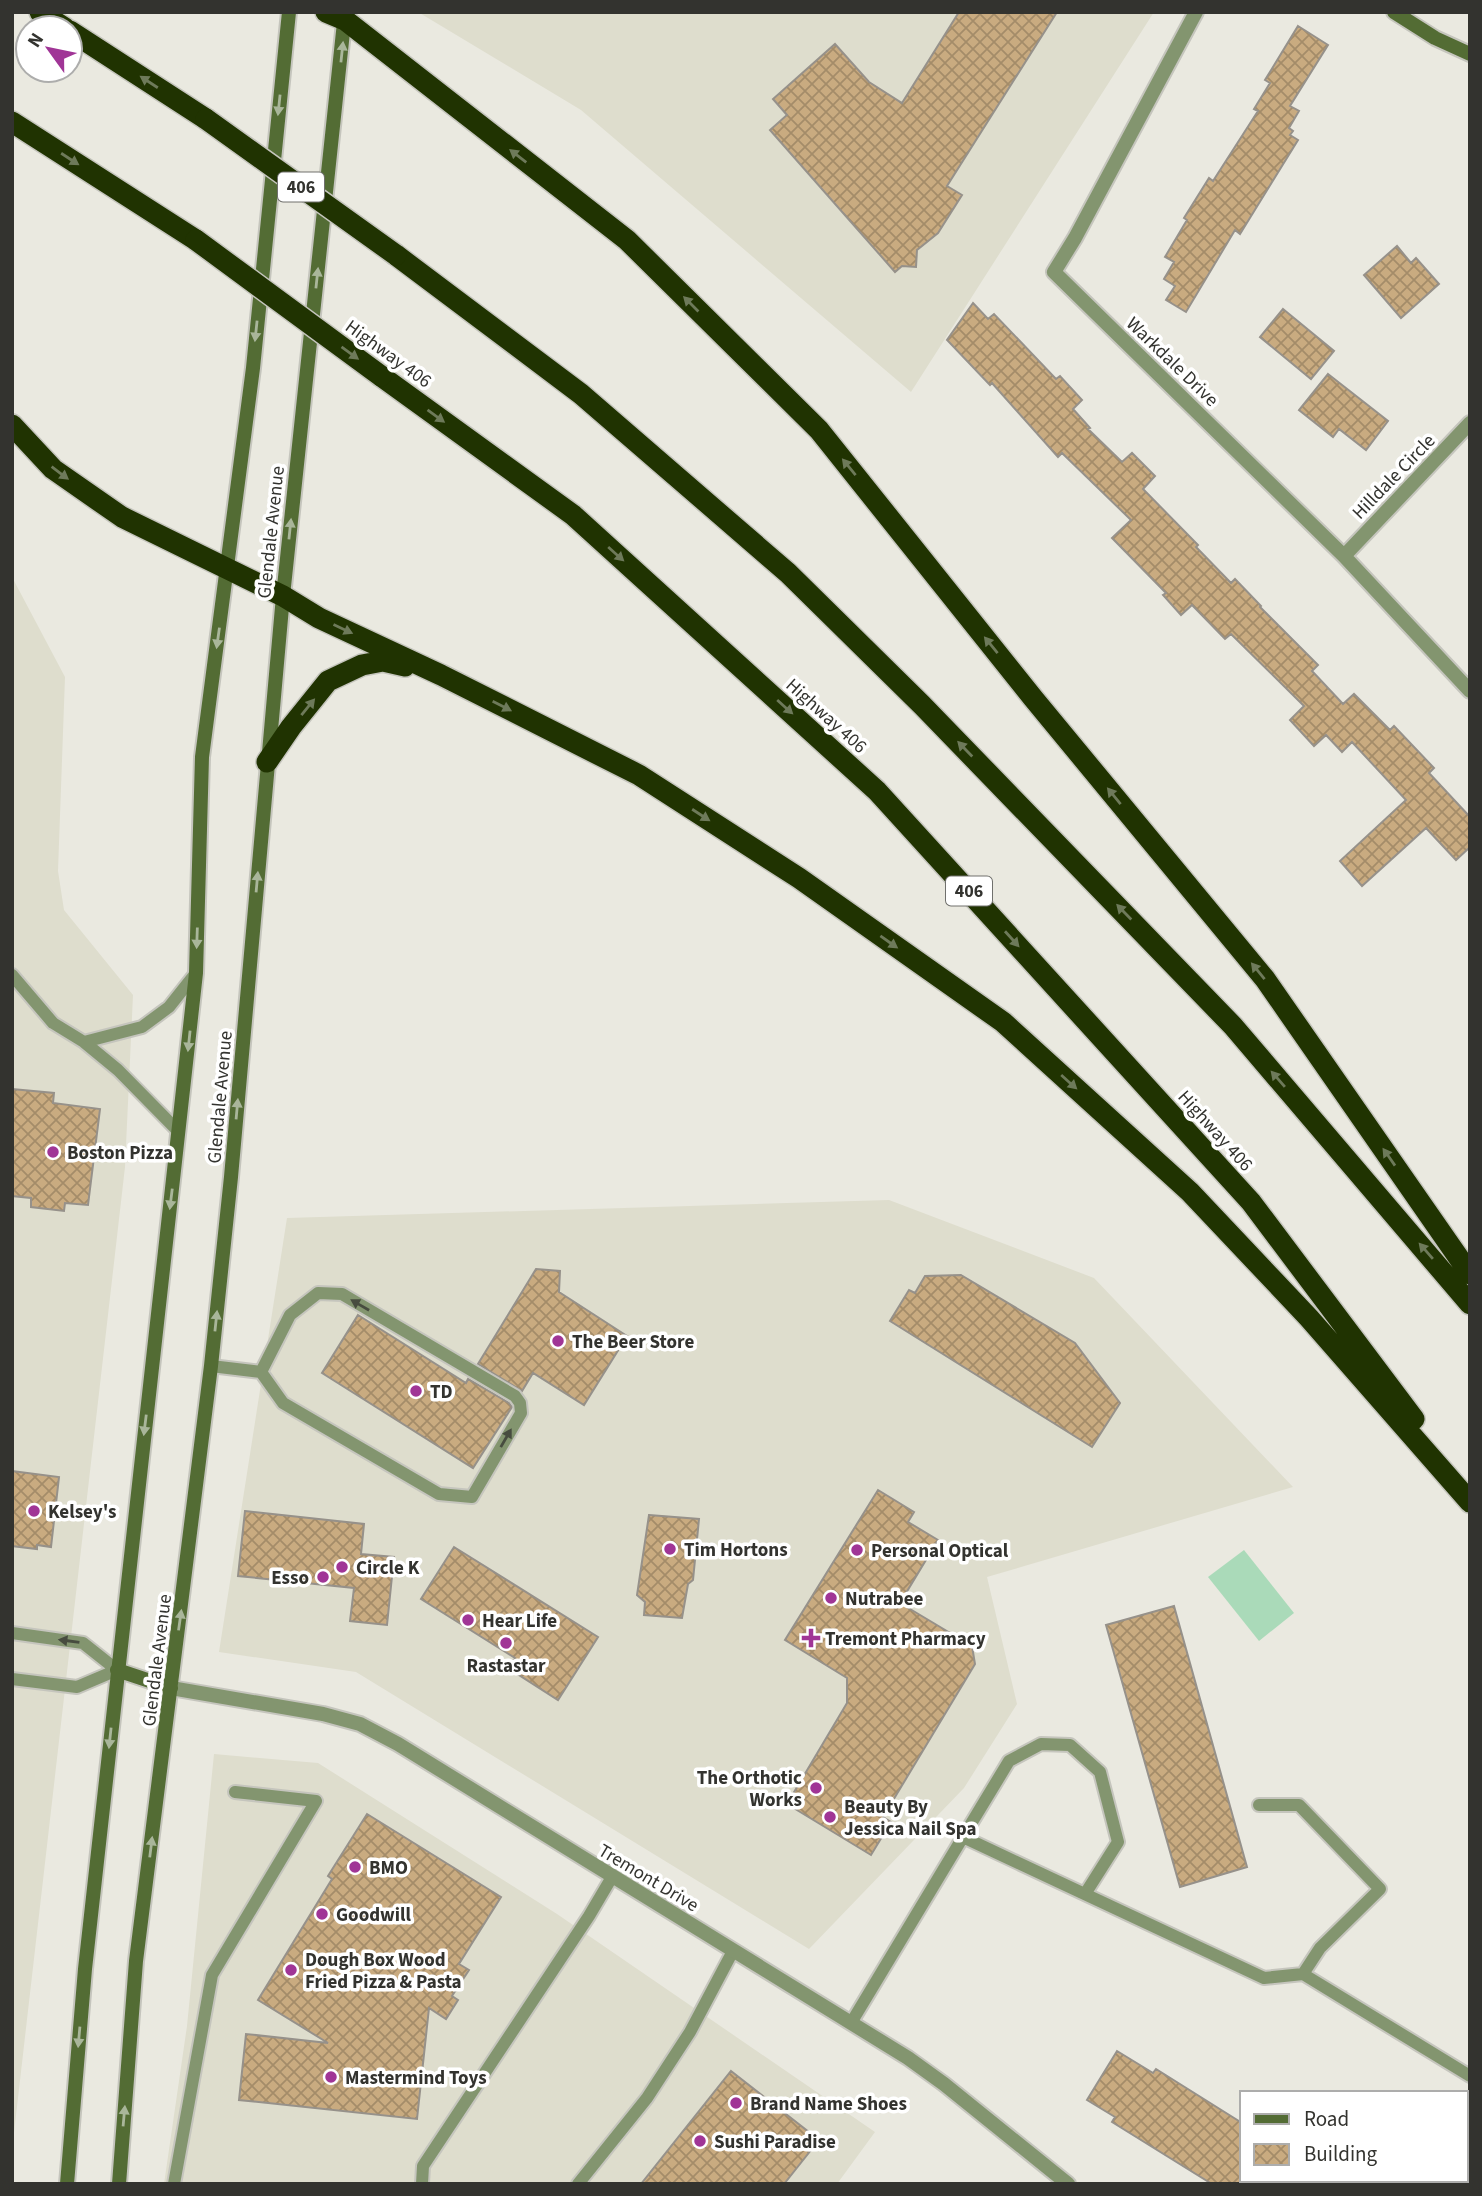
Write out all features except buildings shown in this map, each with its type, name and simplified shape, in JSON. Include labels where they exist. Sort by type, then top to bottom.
[{"type":"highway","points":[[339,15],[627,240],[819,430],[1033,698],[1265,979],[1470,1274]]},
{"type":"highway","name":"406","points":[[84,40],[206,119],[396,255],[581,394],[807,592],[1074,859],[1233,1026],[1470,1304]]},
{"type":"highway","name":"Highway 406","points":[[12,122],[196,240],[573,515],[877,791],[1251,1202],[1470,1492]]},
{"type":"highway","points":[[12,425],[53,469],[122,517],[283,596],[319,618],[441,675],[639,775],[799,878],[1003,1022],[1190,1192],[1309,1318],[1470,1502]]},
{"type":"highway","points":[[267,762],[328,681],[362,665],[383,661],[441,675]]},
{"type":"main road","name":"Glendale Avenue","points":[[67,2184],[85,1969],[196,973],[202,757],[253,368],[289,12]]},
{"type":"main road","points":[[1394,12],[1435,38],[1470,54]]},
{"type":"main road","name":"Glendale Avenue","points":[[118,2184],[136,1961],[211,1366],[231,1177],[267,762],[339,15]]},
{"type":"main road","points":[[117,1670],[171,1688]]},
{"type":"street","name":"Warkdale Drive","points":[[1196,12],[1082,226],[1054,272],[1344,556],[1470,691]]},
{"type":"street","name":"Hilldale Circle","points":[[1344,556],[1470,423]]},
{"type":"street","name":"Tremont Drive","points":[[171,1688],[323,1714],[360,1724],[398,1744],[908,2058],[1068,2184]]},
{"type":"lane","points":[[84,1042],[142,1027],[169,1007],[196,973]]},
{"type":"lane","points":[[12,975],[53,1023],[84,1042],[135,1085],[179,1132]]},
{"type":"lane","points":[[211,1366],[261,1372],[283,1403],[439,1494],[472,1497],[520,1413],[520,1403],[514,1395],[342,1294],[318,1293],[290,1315],[261,1372]]},
{"type":"lane","points":[[12,1633],[83,1643],[117,1670],[77,1687],[12,1679]]},
{"type":"lane","points":[[851,2023],[1009,1761],[1041,1744],[1070,1745],[1100,1772],[1118,1842],[1085,1894]]},
{"type":"lane","points":[[174,2184],[212,1975],[316,1801],[235,1791]]},
{"type":"lane","points":[[1259,1805],[1299,1805],[1380,1889],[1320,1948],[1303,1974]]},
{"type":"lane","points":[[963,1838],[1264,1978],[1303,1974],[1470,2076]]},
{"type":"lane","points":[[422,2184],[423,2166],[612,1877]]},
{"type":"lane","points":[[578,2184],[647,2098],[690,2032],[733,1951]]},
{"type":"shaded area","points":[[418,12],[1154,12],[911,392],[581,110]]},
{"type":"shaded area","points":[[12,577],[65,677],[58,871],[64,910],[133,995],[125,1167],[12,2150]]},
{"type":"shaded area","points":[[889,1200],[1094,1278],[1293,1487],[987,1577],[1017,1704],[964,1788],[809,1949],[356,1672],[219,1652],[287,1218]]},
{"type":"shaded area","points":[[1244,1550],[1294,1613],[1259,1641],[1208,1577]]},
{"type":"shaded area","points":[[214,1754],[318,1763],[557,1914],[875,2132],[837,2184],[164,2184],[187,2026]]},
{"type":"place","name":"Boston Pizza","points":[[53,1152]]},
{"type":"place","name":"The Beer Store","points":[[558,1341]]},
{"type":"place","name":"TD","points":[[416,1391]]},
{"type":"place","name":"Kelsey's","points":[[34,1511]]},
{"type":"place","name":"Tim Hortons","points":[[670,1549]]},
{"type":"place","name":"Personal Optical","points":[[857,1550]]},
{"type":"place","name":"Circle K","points":[[342,1567]]},
{"type":"place","name":"Esso","points":[[323,1577]]},
{"type":"place","name":"Nutrabee","points":[[831,1598]]},
{"type":"place","name":"Hear Life","points":[[468,1620]]},
{"type":"place","name":"Tremont Pharmacy","points":[[811,1638]]},
{"type":"place","name":"Rastastar","points":[[506,1643]]},
{"type":"place","name":"The Orthotic Works","points":[[816,1788]]},
{"type":"place","name":"Beauty By Jessica Nail Spa","points":[[830,1817]]},
{"type":"place","name":"BMO","points":[[355,1867]]},
{"type":"place","name":"Goodwill","points":[[322,1914]]},
{"type":"place","name":"Dough Box Wood Fried Pizza & Pasta","points":[[291,1970]]},
{"type":"place","name":"Mastermind Toys","points":[[331,2077]]},
{"type":"place","name":"Brand Name Shoes","points":[[736,2103]]},
{"type":"place","name":"Sushi Paradise","points":[[700,2141]]}]
